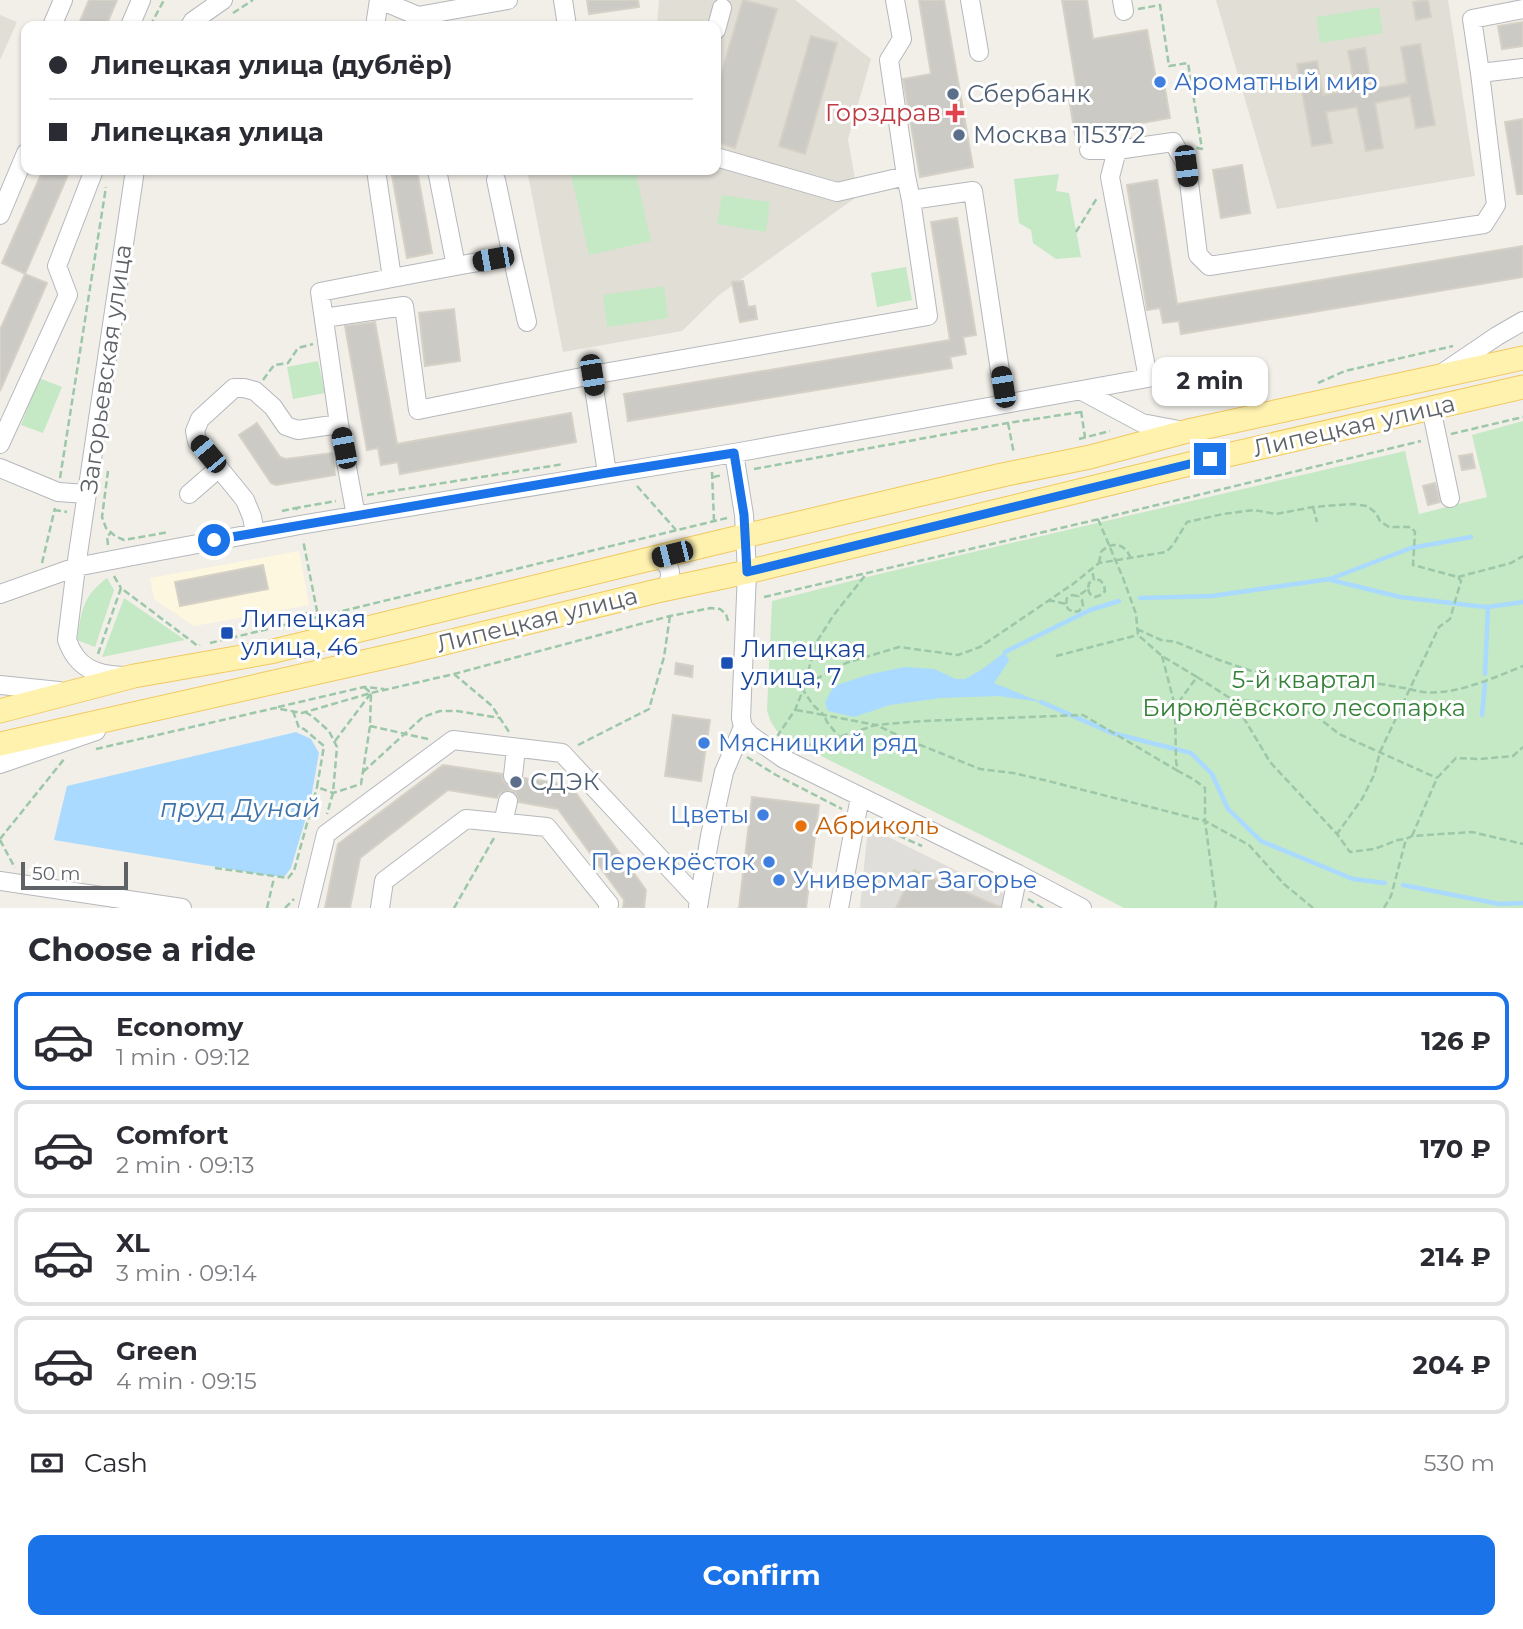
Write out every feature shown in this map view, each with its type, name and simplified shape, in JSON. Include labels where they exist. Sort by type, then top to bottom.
[{"type":"main road","name":"Липецкая улица","points":[[0,711],[134,676],[270,652],[1002,475],[1090,457],[1188,431],[1523,359]]},
{"type":"main road","name":"Липецкая улица","points":[[0,744],[403,653],[1197,462],[1523,387]]},
{"type":"street","points":[[54,21],[63,0]]},
{"type":"street","points":[[132,21],[141,0]]},
{"type":"street","points":[[193,21],[223,0]]},
{"type":"street","points":[[376,21],[380,0],[418,16],[508,0]]},
{"type":"street","points":[[563,0],[566,21]]},
{"type":"street","points":[[324,318],[404,306],[418,410],[592,375],[928,316],[889,60],[902,39],[895,0]]},
{"type":"street","points":[[970,0],[979,52]]},
{"type":"street","points":[[718,21],[722,8]]},
{"type":"street","points":[[1089,150],[1117,150],[1173,142],[1186,166],[1198,255],[1209,266],[1484,224],[1496,205],[1472,19],[1523,9]]},
{"type":"street","points":[[1480,73],[1523,68]]},
{"type":"street","points":[[0,594],[76,568],[254,525],[356,516],[734,453],[1148,378],[1110,177],[1117,150]]},
{"type":"street","points":[[721,158],[837,191],[906,176]]},
{"type":"street","points":[[0,215],[21,165]]},
{"type":"street","name":"Загорьевская улица","points":[[134,175],[67,640],[80,664],[93,671],[134,676]]},
{"type":"street","points":[[377,175],[392,278]]},
{"type":"street","points":[[438,175],[456,266]]},
{"type":"street","points":[[0,444],[68,295],[57,266],[100,176]]},
{"type":"street","points":[[496,180],[527,322]]},
{"type":"street","points":[[911,200],[973,191],[1005,404]]},
{"type":"street","points":[[356,516],[320,292],[512,256]]},
{"type":"street","points":[[1435,378],[1523,321]]},
{"type":"street","points":[[592,375],[607,473]]},
{"type":"street","points":[[254,525],[245,500],[197,441],[195,431],[200,419],[234,388],[244,388],[255,391],[273,407],[286,426],[298,430],[340,424]]},
{"type":"street","points":[[1082,390],[1142,423],[1188,431]]},
{"type":"street","points":[[1431,408],[1450,498]]},
{"type":"street","points":[[734,453],[746,537],[747,572],[741,692],[743,727],[750,735],[785,759],[1082,908]]},
{"type":"street","points":[[0,468],[58,492],[88,494]]},
{"type":"street","points":[[189,494],[219,468]]},
{"type":"street","points":[[650,559],[661,561],[671,573],[668,584],[657,591]]},
{"type":"street","points":[[0,685],[73,693]]},
{"type":"street","points":[[0,764],[157,709]]},
{"type":"street","points":[[699,904],[724,772],[743,727]]},
{"type":"street","points":[[308,908],[326,834],[453,740],[562,754],[699,904]]},
{"type":"street","points":[[513,776],[519,748]]},
{"type":"street","points":[[839,908],[860,797]]},
{"type":"street","points":[[503,823],[508,800]]},
{"type":"street","points":[[380,908],[384,881],[466,819],[547,827],[609,904],[608,908]]},
{"type":"street","points":[[1011,908],[1018,874]]},
{"type":"street","points":[[0,881],[118,904],[182,908]]},
{"type":"path","points":[[153,21],[164,0]]},
{"type":"path","points":[[1123,6],[1160,5],[1169,66],[1188,63],[1202,149],[1173,142]]},
{"type":"path","points":[[42,565],[58,492],[100,176]]},
{"type":"path","points":[[1076,232],[1110,177]]},
{"type":"path","points":[[255,391],[274,365],[288,363],[298,348],[327,341]]},
{"type":"path","points":[[1315,384],[1345,371],[1462,344]]},
{"type":"path","points":[[713,477],[1081,412]]},
{"type":"path","points":[[764,597],[1523,417]]},
{"type":"path","points":[[1008,423],[1014,456]]},
{"type":"path","points":[[1073,440],[1142,423]]},
{"type":"path","points":[[186,648],[714,521],[711,457]]},
{"type":"path","points":[[109,464],[102,517],[106,528],[124,540],[176,531]]},
{"type":"path","points":[[633,469],[635,485],[676,530]]},
{"type":"path","points":[[1313,506],[1317,522]]},
{"type":"path","points":[[803,690],[814,680],[846,663],[899,647],[958,655],[980,647],[1073,584],[1099,563],[1166,552],[1187,522],[1223,514],[1254,510],[1276,514],[1313,506],[1367,506],[1389,527],[1411,527],[1415,532],[1413,565],[1458,577],[1511,563],[1523,556]]},
{"type":"path","points":[[254,525],[296,508]]},
{"type":"path","points":[[1098,519],[1136,614],[1138,635],[1161,656],[1233,700],[1270,762],[1350,852],[1374,849],[1412,836],[1472,832],[1523,844]]},
{"type":"path","points":[[1099,563],[1101,552],[1110,545],[1123,547],[1130,557]]},
{"type":"path","points":[[1092,568],[1094,580]]},
{"type":"path","points":[[778,735],[803,690],[816,643],[833,616],[867,573]]},
{"type":"path","points":[[1336,834],[1362,799],[1374,775],[1380,752],[1439,627],[1450,619],[1460,587],[1461,581],[1458,577]]},
{"type":"path","points":[[1100,580],[1105,591],[1096,597],[1090,594],[1088,589],[1089,583],[1100,580]]},
{"type":"path","points":[[291,622],[290,617],[317,611],[312,581]]},
{"type":"path","points":[[94,664],[121,588],[198,646]]},
{"type":"path","points":[[1078,596],[1088,589]]},
{"type":"path","points":[[1072,595],[1082,600],[1083,606],[1079,611],[1073,612],[1068,610],[1066,604],[1067,598],[1072,595]]},
{"type":"path","points":[[1048,600],[1066,604]]},
{"type":"path","points":[[275,708],[302,713],[670,616],[711,608],[720,609]]},
{"type":"path","points":[[562,754],[649,709],[664,657],[670,616]]},
{"type":"path","points":[[1137,629],[1161,640],[1176,642],[1278,680],[1321,674],[1422,694],[1456,690],[1523,666]]},
{"type":"path","points":[[1056,656],[1138,635]]},
{"type":"path","points":[[1161,656],[1175,707],[1178,771]]},
{"type":"path","points":[[454,674],[492,706],[519,748]]},
{"type":"path","points":[[1175,707],[1197,677]]},
{"type":"path","points":[[93,750],[364,687],[388,690]]},
{"type":"path","points":[[317,787],[333,793],[361,784],[370,726],[371,694],[364,687]]},
{"type":"path","points":[[803,690],[840,738]]},
{"type":"path","points":[[334,742],[371,694]]},
{"type":"path","points":[[1233,700],[1269,702],[1314,714],[1339,734],[1437,778]]},
{"type":"path","points":[[215,869],[274,878],[288,878],[294,871],[317,787],[324,746],[304,729],[299,728],[293,710]]},
{"type":"path","points":[[794,710],[876,725],[980,769],[1044,780],[1205,821],[1249,845],[1284,884],[1313,908]]},
{"type":"path","points":[[363,772],[423,716],[440,711],[457,711],[500,718]]},
{"type":"path","points":[[305,712],[329,732],[337,747],[333,793]]},
{"type":"path","points":[[811,746],[876,725],[1083,715],[1205,788],[1205,821],[1215,908]]},
{"type":"path","points":[[370,726],[449,743]]},
{"type":"path","points":[[793,744],[801,739],[807,741],[811,746],[810,756]]},
{"type":"path","points":[[1412,836],[1437,778],[1456,758],[1513,756],[1523,747]]},
{"type":"path","points":[[16,870],[0,840],[67,755],[57,758]]},
{"type":"path","points":[[454,908],[503,823]]},
{"type":"path","points":[[1384,908],[1391,897],[1406,839]]},
{"type":"path","points":[[267,908],[274,878]]},
{"type":"shaded area","points":[[659,0],[795,0],[871,59],[848,139],[858,196],[719,295],[682,331],[563,352],[528,175],[721,175],[721,21],[657,21]]},
{"type":"shaded area","points":[[1216,0],[1448,0],[1475,176],[1277,209]]},
{"type":"shaded area","points":[[0,15],[17,22],[0,60]]},
{"type":"shaded area","points":[[299,551],[309,605],[194,626],[154,599],[150,578]]},
{"type":"shaded area","points":[[868,827],[1004,894],[1002,908],[860,908]]},
{"type":"green space","points":[[1379,7],[1383,33],[1320,43],[1316,17]]},
{"type":"green space","points":[[1059,174],[1056,191],[1069,193],[1081,257],[1056,259],[1033,243],[1031,230],[1019,223],[1014,179]]},
{"type":"green space","points":[[571,175],[636,175],[651,241],[589,255]]},
{"type":"green space","points":[[722,195],[770,202],[766,232],[717,224]]},
{"type":"green space","points":[[906,267],[912,300],[877,307],[871,273]]},
{"type":"green space","points":[[664,286],[668,318],[607,327],[603,295]]},
{"type":"green space","points":[[318,361],[325,393],[293,399],[287,367]]},
{"type":"green space","points":[[39,378],[62,387],[43,433],[21,425]]},
{"type":"green space","name":"5-й квартал Бирюлёвского лесопарка","points":[[1523,421],[1523,908],[1124,908],[829,760],[777,731],[771,722],[767,711],[772,601],[1405,451],[1419,514],[1487,497],[1472,435]]},
{"type":"green space","points":[[107,578],[114,590],[95,647],[77,640],[80,620],[92,591]]},
{"type":"green space","points":[[124,598],[185,640],[102,657]]},
{"type":"water","points":[[1005,652],[1009,661],[994,683],[1041,702],[999,696],[941,698],[890,705],[854,717],[828,711],[825,702],[834,686],[905,667],[934,669],[956,679],[965,679]]},
{"type":"water","name":"пруд Дунай","points":[[296,732],[311,739],[319,753],[310,804],[291,868],[285,876],[271,876],[54,840],[67,786]]},
{"type":"building","points":[[89,0],[117,0],[108,21],[80,21]]},
{"type":"building","points":[[587,0],[638,0],[639,7],[589,14]]},
{"type":"building","points":[[743,0],[777,9],[735,148],[721,144],[721,74]]},
{"type":"building","points":[[919,0],[944,0],[973,167],[920,177],[903,79],[931,74]]},
{"type":"building","points":[[1062,0],[1087,0],[1093,39],[1147,30],[1156,79],[1163,77],[1170,118],[1075,135],[1069,98],[1078,96]]},
{"type":"building","points":[[1428,0],[1431,17],[1416,20],[1413,2]]},
{"type":"building","points":[[1523,22],[1523,46],[1502,49],[1498,26]]},
{"type":"building","points":[[811,36],[837,43],[805,154],[779,146]]},
{"type":"building","points":[[1420,44],[1435,125],[1416,128],[1410,96],[1375,103],[1383,148],[1366,151],[1357,107],[1326,112],[1332,143],[1312,146],[1297,64],[1317,61],[1323,95],[1355,89],[1348,51],[1365,48],[1372,89],[1407,83],[1401,47]]},
{"type":"building","points":[[1523,119],[1523,194],[1517,194],[1505,122]]},
{"type":"building","points":[[1242,165],[1250,213],[1221,218],[1213,170]]},
{"type":"building","points":[[41,175],[68,175],[25,274],[2,263]]},
{"type":"building","points":[[392,175],[418,175],[432,253],[407,258]]},
{"type":"building","points":[[1157,180],[1177,304],[1523,246],[1523,277],[1181,334],[1179,321],[1163,323],[1160,308],[1147,310],[1127,185]]},
{"type":"building","points":[[957,218],[976,335],[963,337],[966,354],[950,357],[952,368],[628,421],[624,394],[950,340],[931,222]]},
{"type":"building","points":[[25,274],[47,283],[0,391],[0,330]]},
{"type":"building","points":[[743,281],[748,307],[755,306],[757,319],[740,322],[732,282]]},
{"type":"building","points":[[454,309],[460,361],[425,366],[419,313]]},
{"type":"building","points":[[375,322],[397,444],[571,413],[576,442],[400,474],[398,462],[381,465],[378,448],[367,450],[345,326]]},
{"type":"building","points":[[257,423],[280,457],[286,459],[332,453],[335,475],[276,485],[271,483],[239,435]]},
{"type":"building","points":[[1472,454],[1475,468],[1462,470],[1459,456]]},
{"type":"building","points":[[1435,483],[1440,502],[1428,505],[1423,486]]},
{"type":"building","points":[[263,565],[268,589],[180,606],[175,582]]},
{"type":"building","points":[[676,663],[693,666],[692,677],[675,674]]},
{"type":"building","points":[[673,715],[710,720],[701,781],[665,776]]},
{"type":"building","points":[[443,765],[502,774],[503,781],[511,787],[518,786],[524,778],[570,785],[646,890],[644,908],[623,908],[624,900],[558,809],[519,802],[516,793],[510,790],[500,793],[497,798],[448,790],[360,858],[350,908],[325,908],[338,844]]},
{"type":"building","points":[[752,797],[819,805],[806,908],[739,908]]},
{"type":"building","points":[[914,870],[1000,907],[1000,908],[896,908]]},
{"type":"waterway","points":[[1140,598],[1212,596],[1330,579],[1411,548],[1471,537]]},
{"type":"waterway","points":[[1331,580],[1400,597],[1476,606],[1523,602]]},
{"type":"waterway","points":[[1005,652],[1090,610],[1119,601]]},
{"type":"waterway","points":[[1485,674],[1488,607]]},
{"type":"waterway","points":[[1482,715],[1485,684]]},
{"type":"waterway","points":[[1041,702],[1112,733],[1191,753],[1212,774],[1228,809],[1261,841],[1353,879],[1385,883]]},
{"type":"waterway","points":[[1403,885],[1499,904],[1523,903]]},
{"type":"place","name":"Ароматный мир","points":[[1160,82]]},
{"type":"place","name":"Сбербанк","points":[[953,94]]},
{"type":"place","name":"Горздрав","points":[[955,113]]},
{"type":"place","name":"Москва 115372","points":[[959,135]]},
{"type":"place","name":"Липецкая улица, 46","points":[[227,633]]},
{"type":"place","name":"Липецкая улица, 7","points":[[727,663]]},
{"type":"place","name":"Мясницкий ряд","points":[[704,743]]},
{"type":"place","name":"СДЭК","points":[[516,782]]},
{"type":"place","name":"Цветы","points":[[763,815]]},
{"type":"place","name":"Абриколь","points":[[801,826]]},
{"type":"place","name":"Перекрёсток","points":[[769,862]]},
{"type":"place","name":"Универмаг Загорье","points":[[779,880]]},
{"type":"route","points":[[214,540],[734,453],[744,515],[747,572],[1210,459]]}]
